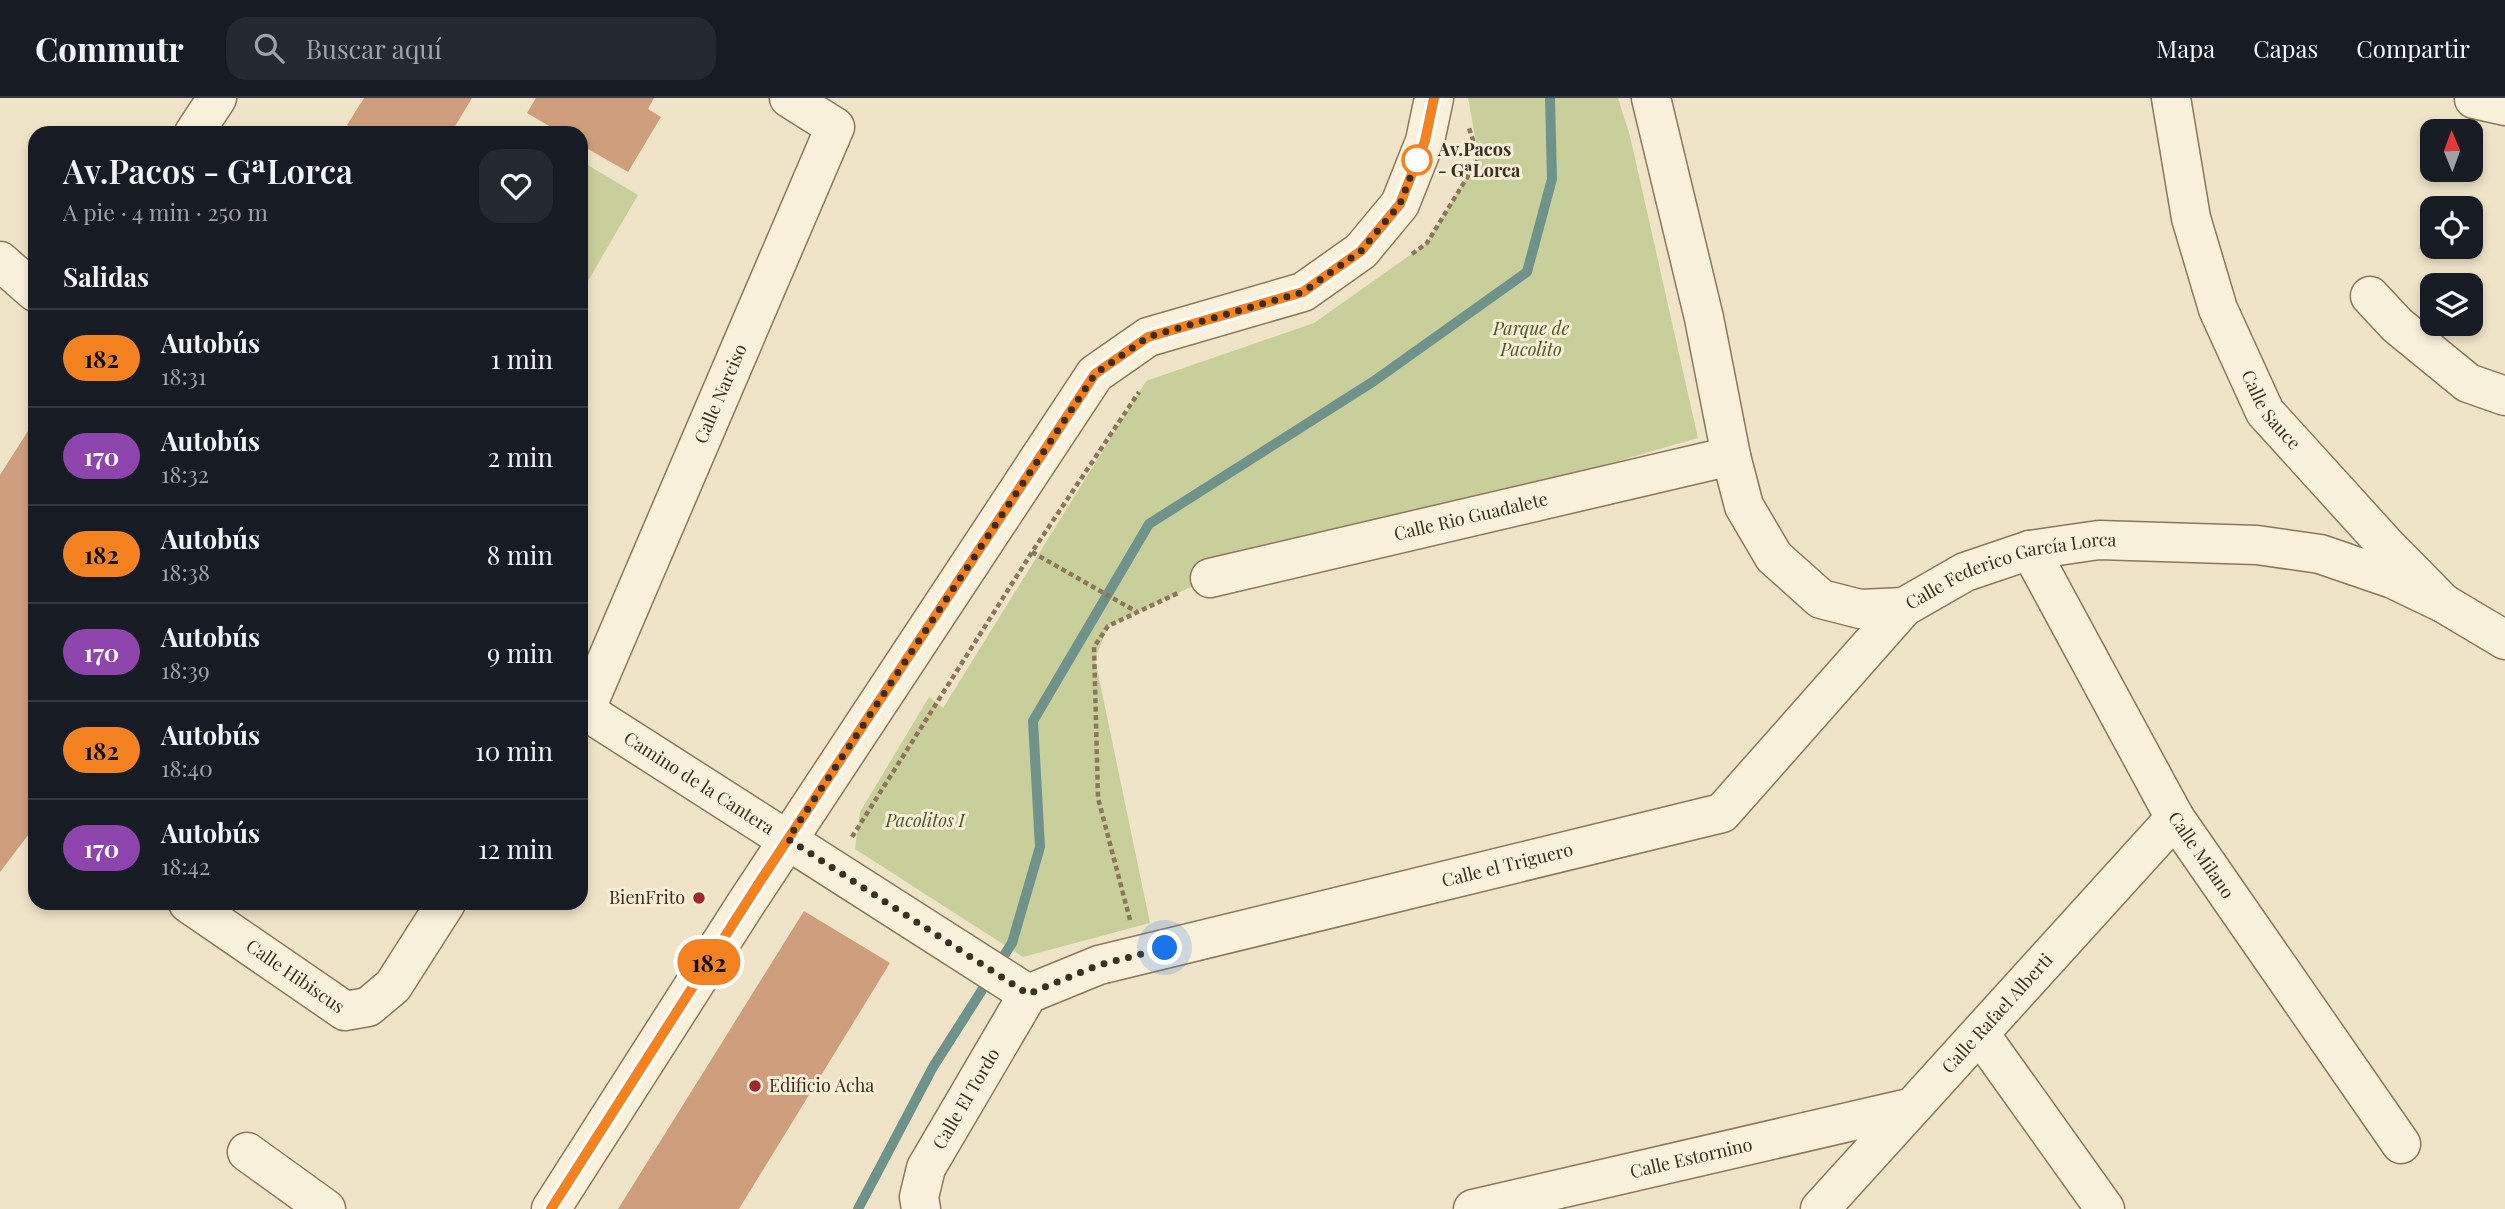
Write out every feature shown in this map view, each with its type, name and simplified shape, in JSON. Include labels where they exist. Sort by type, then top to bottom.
[{"type":"street","points":[[199,126],[217,98]]},
{"type":"street","name":"Calle Narciso","points":[[588,697],[840,113],[789,98]]},
{"type":"street","name":"Calle Federico García Lorca","points":[[1651,98],[1704,318],[1731,456],[1744,506],[1774,557],[1821,599],[1860,609],[1904,607],[1965,572],[2030,550],[2099,541],[2257,545],[2320,554],[2393,579],[2443,603]]},
{"type":"street","name":"Calle Sauce","points":[[2171,98],[2190,218],[2218,309],[2265,412],[2384,543],[2443,603],[2505,640]]},
{"type":"street","points":[[2474,99],[2505,106]]},
{"type":"street","points":[[551,1209],[788,839],[1095,374],[1148,337],[1303,292],[1361,251],[1400,204],[1425,141],[1448,107]]},
{"type":"street","points":[[0,261],[28,286]]},
{"type":"street","points":[[2370,296],[2397,325],[2468,383],[2505,397]]},
{"type":"street","name":"Calle Rio Guadalete","points":[[1210,578],[1731,456]]},
{"type":"street","name":"Calle Milano","points":[[2030,550],[2175,818],[2401,1144]]},
{"type":"street","name":"Calle el Triguero","points":[[1028,994],[1099,965],[1722,813],[1904,607]]},
{"type":"street","name":"Camino de la Cantera","points":[[588,712],[1028,994]]},
{"type":"street","name":"Calle Rafael Alberti","points":[[1820,1209],[2175,818]]},
{"type":"street","name":"Calle Hibiscus","points":[[198,910],[345,1011],[368,1007],[393,986],[442,910]]},
{"type":"street","name":"Calle El Tordo","points":[[922,1209],[919,1197],[926,1168],[1028,994]]},
{"type":"street","points":[[1980,1034],[2105,1209]]},
{"type":"street","name":"Calle Estornino","points":[[1473,1209],[1909,1108]]},
{"type":"street","points":[[247,1152],[326,1209]]},
{"type":"path","points":[[1404,259],[1427,243],[1479,158],[1468,124],[1448,107]]},
{"type":"path","points":[[833,867],[1031,552],[1146,381]]},
{"type":"path","points":[[1031,552],[1138,612]]},
{"type":"path","points":[[1139,955],[1098,798],[1094,647],[1108,626],[1210,578]]},
{"type":"green space","name":"Parque de Pacolito","points":[[1468,98],[1618,98],[1630,136],[1698,438],[1210,578],[1108,626],[1095,659],[1150,923],[1023,957],[855,849],[860,812],[929,697],[943,708],[1146,381],[1314,323],[1427,243],[1479,158]]},
{"type":"green space","points":[[588,165],[638,195],[588,281]]},
{"type":"building","points":[[364,98],[472,98],[455,126],[347,125]]},
{"type":"building","points":[[536,98],[654,98],[648,109],[661,117],[628,172],[588,149],[588,126],[549,126],[527,113]]},
{"type":"building","points":[[28,431],[28,835],[0,872],[0,475]]},
{"type":"building","name":"Edificio Acha","points":[[804,911],[890,963],[739,1209],[618,1209]]},
{"type":"waterway","points":[[858,1209],[933,1067],[1012,943],[1040,847],[1033,721],[1149,524],[1374,381],[1527,272],[1552,179],[1550,98]]},
{"type":"bus line","name":"182","points":[[551,1209],[759,883],[1095,374],[1148,337],[1303,292],[1361,251],[1400,204],[1425,141],[1434,98]]},
{"type":"place","name":"Av.Pacos - GªLorca","points":[[1417,160]]},
{"type":"place","name":"BienFrito","points":[[699,898]]},
{"type":"place","name":"Edificio Acha","points":[[755,1086]]},
{"type":"route","points":[[1165,948],[1099,965],[1028,994],[788,839],[1095,374],[1148,337],[1303,292],[1361,251],[1400,204],[1417,160]]},
{"type":"park label","name":"Pacolitos I","points":[[925,821]]}]
